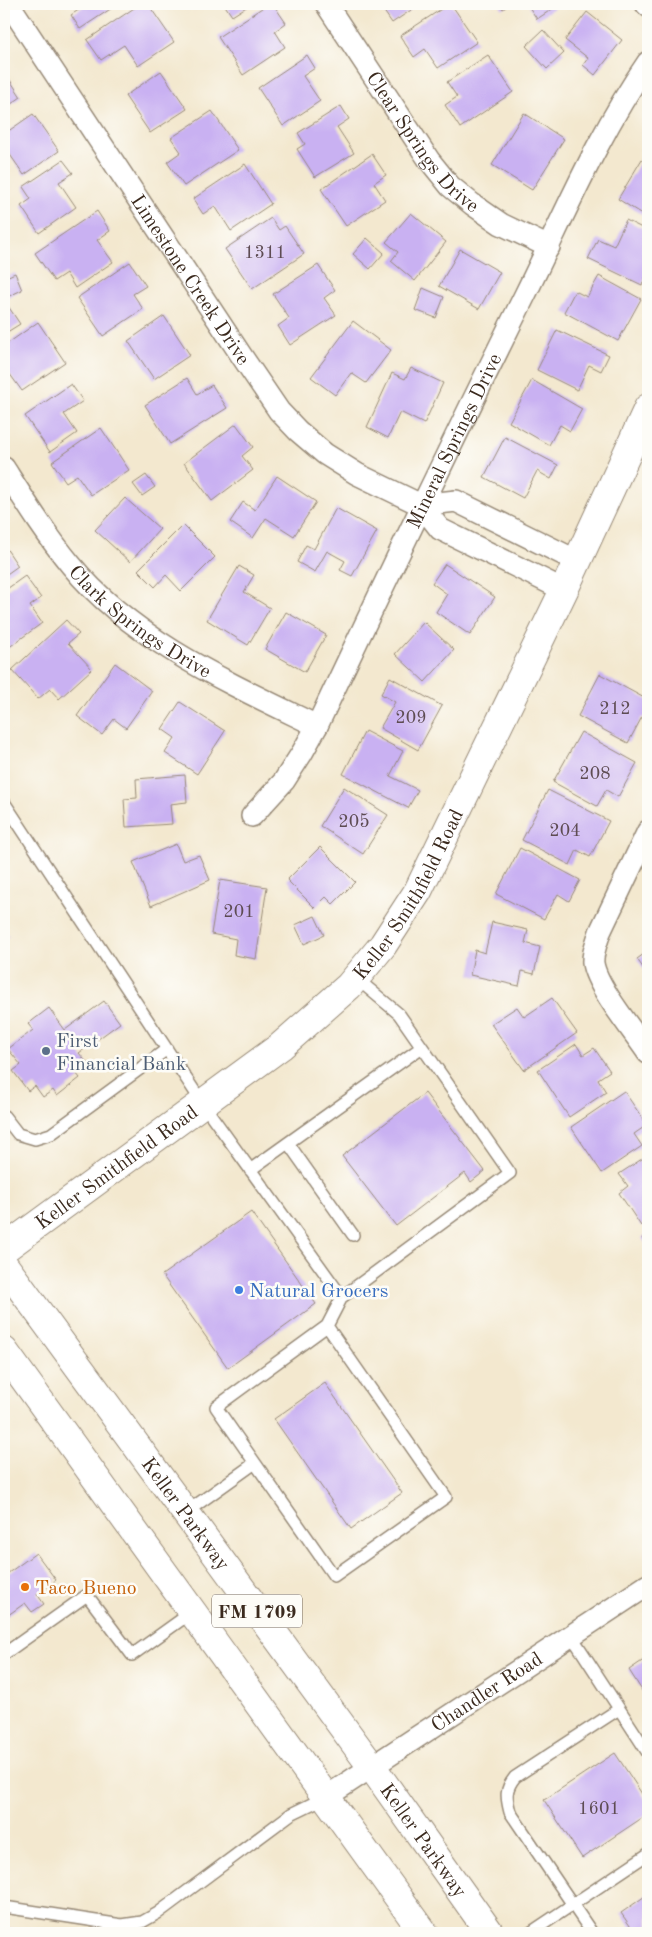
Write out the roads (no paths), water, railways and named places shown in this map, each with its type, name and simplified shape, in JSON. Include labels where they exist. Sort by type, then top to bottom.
[{"type":"main road","name":"Keller Smithfield Road","points":[[4,1249],[281,1046],[322,1011],[356,978],[383,945],[418,891],[564,590],[648,408]]},
{"type":"main road","name":"Keller Parkway","points":[[4,1265],[372,1767],[490,1933]]},
{"type":"main road","name":"FM 1709","points":[[4,1351],[424,1933]]},
{"type":"street","name":"Limestone Creek Drive","points":[[9,4],[279,410],[298,431],[324,454],[357,474],[421,505],[440,529],[564,590]]},
{"type":"street","name":"Clear Springs Drive","points":[[326,4],[429,160],[450,186],[500,224],[549,247]]},
{"type":"street","name":"Mineral Springs Drive","points":[[252,816],[284,781],[317,726],[421,505],[549,247],[583,173],[625,96],[648,62]]},
{"type":"street","name":"Clark Springs Drive","points":[[4,468],[71,566],[112,606],[166,647],[219,678],[317,726]]},
{"type":"street","points":[[421,505],[456,502],[577,560]]},
{"type":"street","points":[[648,831],[600,932],[594,949],[593,962],[604,989],[648,1053]]},
{"type":"street","name":"Chandler Road","points":[[326,1798],[648,1584]]},
{"type":"lane","points":[[4,802],[203,1104],[342,1296]]},
{"type":"lane","points":[[327,1326],[446,1497],[334,1576],[216,1407],[327,1326],[342,1296],[510,1173],[399,1014],[356,978]]},
{"type":"lane","points":[[250,1170],[422,1047]]},
{"type":"lane","points":[[4,1116],[18,1134],[35,1139],[51,1134],[166,1049]]},
{"type":"lane","points":[[288,1143],[354,1235]]},
{"type":"lane","points":[[184,1513],[255,1463]]},
{"type":"lane","points":[[4,1654],[87,1595],[132,1655],[192,1612]]},
{"type":"lane","points":[[571,1635],[648,1753]]},
{"type":"lane","points":[[592,1933],[510,1812],[506,1793],[508,1785],[515,1777],[619,1710]]},
{"type":"lane","points":[[4,1907],[141,1928],[158,1913],[290,1814],[326,1798]]},
{"type":"lane","points":[[530,1933],[648,1854]]},
{"type":"place","name":"First Financial Bank","points":[[46,1051]]},
{"type":"place","name":"Natural Grocers","points":[[239,1290]]},
{"type":"place","name":"Taco Bueno","points":[[25,1587]]}]
